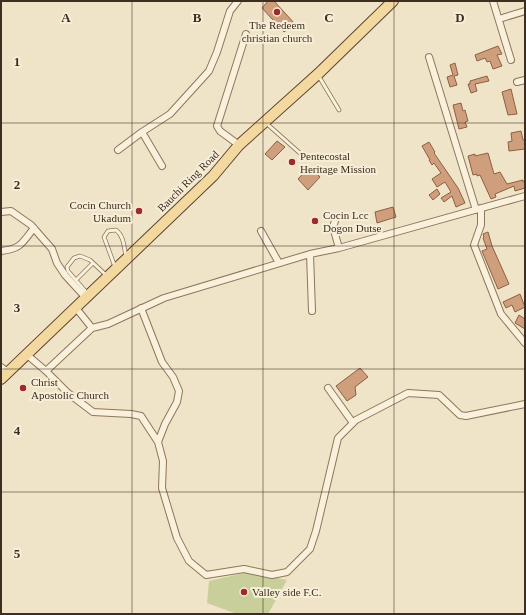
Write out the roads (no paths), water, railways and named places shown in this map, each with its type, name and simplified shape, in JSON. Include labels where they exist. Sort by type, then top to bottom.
[{"type":"main road","name":"Bauchi Ring Road","points":[[3,373],[88,297],[212,176],[240,145],[318,74],[393,1]]},
{"type":"street","points":[[118,150],[170,114],[209,71],[217,52],[230,11],[238,1]]},
{"type":"street","points":[[493,1],[511,60]]},
{"type":"street","points":[[499,19],[525,11]]},
{"type":"street","points":[[240,145],[220,131],[217,126],[246,34]]},
{"type":"street","points":[[429,57],[479,209],[481,225],[474,245],[501,314],[525,343]]},
{"type":"street","points":[[517,82],[525,80]]},
{"type":"street","points":[[142,132],[162,166]]},
{"type":"street","points":[[46,371],[92,328],[108,324],[164,298],[310,254],[339,248],[525,196]]},
{"type":"street","points":[[1,212],[11,211],[34,228],[52,249],[57,264],[65,276],[88,297]]},
{"type":"street","points":[[335,221],[333,227],[339,248]]},
{"type":"street","points":[[1,251],[15,249],[21,246],[34,228]]},
{"type":"street","points":[[261,231],[279,263]]},
{"type":"street","points":[[310,254],[312,311]]},
{"type":"street","points":[[76,308],[92,328]]},
{"type":"street","points":[[142,308],[162,362],[173,377],[180,391],[177,402],[165,424],[158,442]]},
{"type":"street","points":[[26,354],[68,393],[93,412],[141,416],[158,442],[163,461],[162,488],[177,538],[189,561],[206,575],[244,569],[272,575],[287,572],[310,549],[316,531],[338,438],[356,420],[408,393],[438,395],[460,415],[466,416],[525,404]]},
{"type":"street","points":[[328,388],[353,423]]},
{"type":"lane","points":[[318,74],[339,110]]},
{"type":"lane","points":[[265,122],[302,155]]},
{"type":"lane","points":[[116,269],[104,237],[108,231],[116,230],[120,233],[127,258]]},
{"type":"lane","points":[[88,297],[68,271],[67,267],[74,258],[80,256],[93,263],[108,277]]},
{"type":"lane","points":[[76,280],[93,263]]},
{"type":"place","name":"The Redeem christian church","points":[[277,12]]},
{"type":"place","name":"Pentecostal Heritage Mission","points":[[292,162]]},
{"type":"place","name":"Cocin Church Ukadum","points":[[139,211]]},
{"type":"place","name":"Cocin Lcc Dogon Dutse","points":[[315,221]]},
{"type":"place","name":"Christ Apostolic Church","points":[[23,388]]},
{"type":"place","name":"Valley side F.C.","points":[[244,592]]}]
